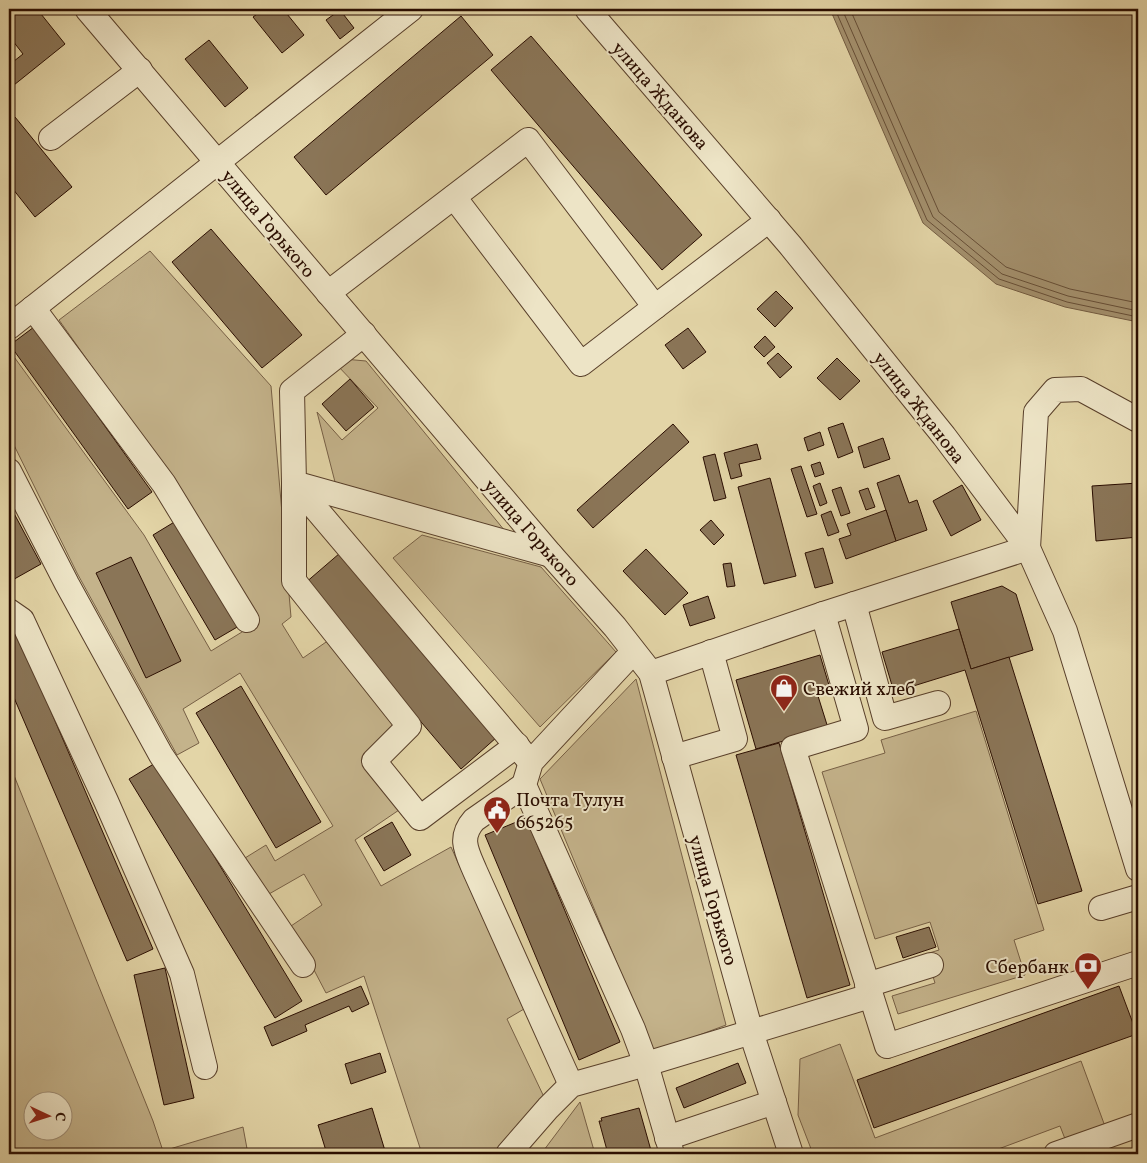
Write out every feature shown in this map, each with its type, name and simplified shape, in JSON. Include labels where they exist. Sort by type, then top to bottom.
[{"type":"street","name":"улица Горького","points":[[87,9],[551,555],[615,627],[651,673],[751,1032],[792,1154]]},
{"type":"street","points":[[9,327],[216,161],[411,9]]},
{"type":"street","name":"улица Жданова","points":[[587,9],[769,220],[944,436],[1028,548],[1065,631],[1134,841],[1138,869]]},
{"type":"street","points":[[51,138],[140,70]]},
{"type":"street","points":[[328,293],[528,140],[655,307]]},
{"type":"street","points":[[454,197],[581,364],[769,220]]},
{"type":"street","points":[[33,308],[164,484],[247,620]]},
{"type":"street","points":[[364,334],[292,391],[294,582],[408,726],[374,761],[420,818],[524,753],[633,652]]},
{"type":"street","points":[[651,673],[823,614],[1028,548],[1036,412],[1055,390],[1081,389],[1138,420]]},
{"type":"street","points":[[9,471],[67,584],[161,755],[303,965]]},
{"type":"street","points":[[294,482],[551,555]]},
{"type":"street","points":[[294,482],[524,753],[524,785],[633,1029],[646,1064],[670,1146],[774,1102]]},
{"type":"street","points":[[854,604],[885,718],[938,703]]},
{"type":"street","points":[[9,610],[22,620],[106,801],[182,974],[205,1067]]},
{"type":"street","points":[[823,614],[856,729],[794,748],[887,1046],[1138,963]]},
{"type":"street","points":[[674,757],[735,739],[711,652]]},
{"type":"street","points":[[524,785],[474,820],[464,842],[475,872],[571,1085]]},
{"type":"street","points":[[1101,908],[1138,897]]},
{"type":"street","points":[[508,1154],[571,1085],[751,1032],[869,991],[931,965]]},
{"type":"street","points":[[1056,1154],[1138,1124]]},
{"type":"shaded area","points":[[150,251],[271,386],[291,617],[282,624],[303,658],[329,640],[397,727],[361,760],[399,810],[355,840],[381,886],[451,847],[524,1009],[507,1019],[544,1097],[496,1154],[422,1154],[364,976],[326,993],[291,926],[322,905],[304,874],[269,894],[245,858],[266,845],[275,861],[333,826],[240,673],[183,709],[199,743],[177,755],[77,573],[9,435],[9,350],[144,535],[211,651],[255,624],[180,491],[59,320]]},
{"type":"shaded area","points":[[344,359],[366,361],[505,531],[335,482],[317,412],[342,440],[378,408],[336,364]]},
{"type":"shaded area","points":[[422,535],[541,567],[616,652],[540,727],[393,558]]},
{"type":"shaded area","points":[[636,679],[726,1025],[654,1052],[540,779]]},
{"type":"shaded area","points":[[976,711],[1044,930],[1014,940],[1025,975],[898,1014],[892,996],[935,983],[926,954],[939,950],[930,922],[875,939],[822,772],[885,753],[881,740]]},
{"type":"shaded area","points":[[9,763],[153,1121],[163,1151],[243,1127],[248,1154],[9,1154]]},
{"type":"shaded area","points":[[840,1044],[875,1138],[1081,1061],[1106,1129],[1067,1144],[1060,1126],[985,1154],[813,1154],[798,1115],[800,1059]]},
{"type":"shaded area","points":[[580,1102],[595,1154],[541,1154]]},
{"type":"water","points":[[830,9],[1138,9],[1138,322],[1065,307],[996,284],[923,223]]},
{"type":"building","points":[[9,9],[37,9],[65,44],[9,89],[9,65],[23,54],[9,36]]},
{"type":"building","points":[[264,9],[283,9],[304,35],[282,53],[253,17]]},
{"type":"building","points":[[340,10],[354,28],[340,39],[326,20]]},
{"type":"building","points":[[461,16],[493,55],[326,195],[294,157]]},
{"type":"building","points":[[531,36],[702,235],[662,270],[491,70]]},
{"type":"building","points":[[209,40],[248,88],[225,107],[185,59]]},
{"type":"building","points":[[15,117],[72,187],[35,217],[9,184],[9,123]]},
{"type":"building","points":[[211,229],[302,335],[262,368],[172,262]]},
{"type":"building","points":[[776,291],[793,308],[775,327],[757,309]]},
{"type":"building","points":[[34,327],[152,492],[128,509],[10,345]]},
{"type":"building","points":[[688,328],[706,352],[683,369],[665,345]]},
{"type":"building","points":[[765,336],[775,347],[764,357],[754,347]]},
{"type":"building","points":[[778,353],[792,367],[780,378],[767,363]]},
{"type":"building","points":[[837,358],[860,381],[840,400],[817,378]]},
{"type":"building","points":[[350,379],[374,407],[346,431],[322,404]]},
{"type":"building","points":[[843,423],[853,452],[838,458],[828,428]]},
{"type":"building","points":[[673,424],[689,442],[593,528],[577,510]]},
{"type":"building","points":[[820,432],[824,445],[808,451],[804,438]]},
{"type":"building","points":[[883,438],[890,459],[864,468],[858,447]]},
{"type":"building","points":[[757,444],[761,459],[739,464],[742,476],[731,479],[724,453]]},
{"type":"building","points":[[715,454],[726,498],[714,501],[703,457]]},
{"type":"building","points":[[820,462],[824,474],[815,477],[811,465]]},
{"type":"building","points":[[801,466],[817,514],[807,517],[791,469]]},
{"type":"building","points":[[899,475],[909,503],[917,500],[927,530],[896,541],[877,483]]},
{"type":"building","points":[[770,478],[796,576],[764,584],[738,487]]},
{"type":"building","points":[[820,483],[827,503],[820,506],[813,486]]},
{"type":"building","points":[[1138,483],[1138,537],[1096,541],[1092,486]]},
{"type":"building","points":[[962,485],[981,520],[951,536],[933,501]]},
{"type":"building","points":[[841,487],[850,513],[841,516],[832,490]]},
{"type":"building","points":[[868,488],[875,507],[866,510],[859,491]]},
{"type":"building","points":[[9,504],[41,564],[9,582]]},
{"type":"building","points":[[886,510],[896,541],[846,559],[839,539],[851,535],[847,524]]},
{"type":"building","points":[[831,511],[839,532],[828,536],[821,515]]},
{"type":"building","points":[[711,520],[724,535],[714,545],[700,530]]},
{"type":"building","points":[[176,521],[239,626],[215,640],[153,535]]},
{"type":"building","points":[[823,548],[833,583],[815,588],[805,553]]},
{"type":"building","points":[[646,549],[688,593],[665,615],[623,571]]},
{"type":"building","points":[[340,553],[497,737],[461,769],[304,584]]},
{"type":"building","points":[[131,557],[181,661],[146,678],[96,573]]},
{"type":"building","points":[[731,563],[735,586],[727,587],[723,564]]},
{"type":"building","points":[[1002,586],[1016,594],[1033,650],[971,669],[951,602]]},
{"type":"building","points":[[708,596],[715,618],[690,626],[683,605]]},
{"type":"building","points":[[13,623],[153,949],[127,961],[9,686],[9,625]]},
{"type":"building","points":[[959,629],[971,669],[1009,657],[1082,891],[1038,904],[965,670],[894,692],[882,652]]},
{"type":"building","name":"Свежий хлеб","points":[[820,655],[831,692],[818,696],[828,728],[756,749],[736,680]]},
{"type":"building","points":[[241,686],[321,822],[276,848],[196,713]]},
{"type":"building","points":[[779,743],[850,985],[807,998],[736,755]]},
{"type":"building","points":[[157,762],[302,1001],[275,1018],[129,779]]},
{"type":"building","points":[[526,818],[620,1042],[579,1060],[485,835]]},
{"type":"building","points":[[392,822],[411,855],[384,871],[364,838]]},
{"type":"building","points":[[929,927],[936,947],[903,958],[896,937]]},
{"type":"building","points":[[165,968],[194,1098],[164,1105],[134,975]]},
{"type":"building","points":[[361,986],[369,1004],[352,1012],[349,1006],[305,1025],[307,1031],[272,1046],[264,1027]]},
{"type":"building","points":[[1119,986],[1137,1034],[874,1128],[857,1080]]},
{"type":"building","points":[[380,1053],[386,1072],[351,1084],[345,1064]]},
{"type":"building","points":[[738,1063],[746,1083],[684,1108],[676,1088]]},
{"type":"building","points":[[372,1108],[386,1154],[327,1154],[318,1125]]},
{"type":"building","points":[[639,1108],[652,1154],[608,1154],[599,1121],[602,1121],[601,1118]]},
{"type":"place","name":"Свежий хлеб","points":[[784,712]]},
{"type":"place","name":"Почта Тулун 665265","points":[[497,834]]},
{"type":"place","name":"Сбербанк","points":[[1088,990]]}]
